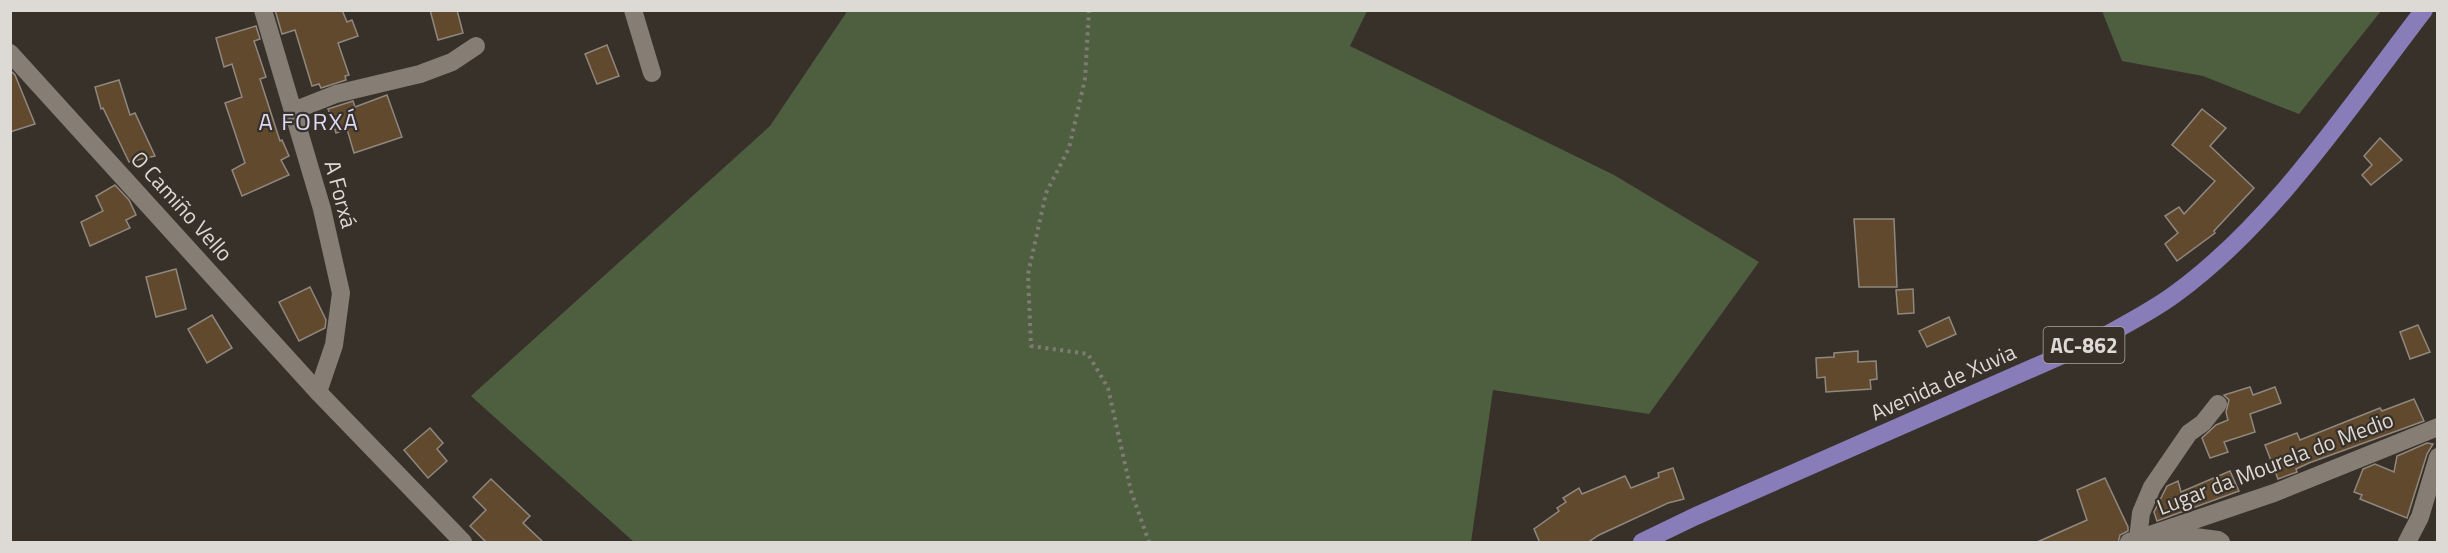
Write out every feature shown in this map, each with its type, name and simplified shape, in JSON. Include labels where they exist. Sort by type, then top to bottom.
[{"type":"main road","name":"Avenida de Xuvia","points":[[1642,543],[1696,516],[2101,338],[2144,315],[2176,294],[2208,268],[2287,187],[2424,10]]},
{"type":"street","name":"A Forxá","points":[[263,10],[322,209],[341,293],[334,345],[318,392]]},
{"type":"street","points":[[633,10],[652,73]]},
{"type":"street","points":[[293,111],[336,94],[420,74],[452,62],[476,46]]},
{"type":"street","name":"O Camiño Vello","points":[[10,53],[318,392],[463,543]]},
{"type":"street","points":[[2133,541],[2151,487],[2189,433],[2203,423],[2218,404]]},
{"type":"street","name":"Lugar da Mourela do Medio","points":[[2133,541],[2274,493],[2438,427]]},
{"type":"street","points":[[2407,543],[2420,517],[2438,457]]},
{"type":"street","points":[[2165,543],[2187,536],[2218,540],[2221,543]]},
{"type":"path","points":[[1089,10],[1085,79],[1069,148],[1047,193],[1028,274],[1030,346],[1089,354],[1108,388],[1131,491],[1149,543]]},
{"type":"green space","points":[[848,10],[1367,11],[1350,46],[1614,175],[1759,262],[1649,414],[1493,390],[1471,542],[634,542],[471,396],[770,126]]},
{"type":"green space","points":[[2102,11],[2381,11],[2299,114],[2203,76],[2122,61]]},
{"type":"building","points":[[275,10],[342,10],[347,22],[352,20],[358,36],[338,43],[349,75],[345,76],[346,80],[321,88],[319,84],[312,86],[295,30],[282,34]]},
{"type":"building","points":[[430,10],[457,10],[463,33],[438,40]]},
{"type":"building","points":[[256,26],[260,39],[254,41],[266,77],[260,79],[280,141],[282,140],[289,156],[281,160],[289,175],[242,196],[232,170],[245,163],[225,103],[242,97],[232,64],[224,67],[216,38]]},
{"type":"building","points":[[607,45],[619,76],[597,84],[585,54]]},
{"type":"building","points":[[10,70],[15,75],[35,124],[10,132]]},
{"type":"building","points":[[119,80],[130,115],[135,113],[155,156],[129,162],[103,108],[101,109],[95,87]]},
{"type":"building","points":[[387,95],[402,137],[354,153],[347,129],[336,133],[328,109],[353,101],[355,107]]},
{"type":"building","points":[[2202,109],[2226,128],[2210,146],[2254,188],[2214,231],[2215,233],[2177,261],[2165,244],[2178,233],[2165,216],[2179,207],[2184,214],[2215,181],[2172,145]]},
{"type":"building","points":[[2380,138],[2402,160],[2371,185],[2362,175],[2372,165],[2364,156]]},
{"type":"building","points":[[115,185],[129,200],[136,215],[126,220],[130,228],[90,246],[81,222],[103,211],[96,196]]},
{"type":"building","points":[[1854,219],[1894,219],[1897,287],[1859,287]]},
{"type":"building","points":[[176,269],[186,309],[156,317],[146,277]]},
{"type":"building","points":[[310,287],[326,320],[325,328],[299,341],[279,302]]},
{"type":"building","points":[[1913,289],[1914,313],[1898,314],[1896,290]]},
{"type":"building","points":[[212,315],[232,348],[207,363],[188,329]]},
{"type":"building","points":[[1949,317],[1956,334],[1927,347],[1919,331]]},
{"type":"building","points":[[2418,325],[2430,352],[2410,359],[2400,332]]},
{"type":"building","points":[[1858,351],[1858,362],[1876,361],[1877,379],[1870,380],[1871,389],[1826,392],[1825,377],[1817,378],[1816,358],[1834,357],[1834,353]]},
{"type":"building","points":[[2250,387],[2253,395],[2275,387],[2281,403],[2250,414],[2255,432],[2224,442],[2228,452],[2210,458],[2202,438],[2216,425],[2228,420],[2226,412],[2229,400],[2224,395]]},
{"type":"building","points":[[2414,399],[2424,421],[2309,463],[2296,469],[2297,472],[2278,479],[2265,445],[2297,433],[2300,440],[2380,408],[2382,411]]},
{"type":"building","points":[[430,428],[443,443],[437,449],[447,461],[428,478],[404,450]]},
{"type":"building","points":[[2427,443],[2433,444],[2427,454],[2407,518],[2360,499],[2362,495],[2354,492],[2363,469],[2375,464],[2394,472],[2397,456]]},
{"type":"building","points":[[1673,468],[1684,499],[1668,503],[1599,535],[1587,543],[1540,543],[1534,529],[1559,511],[1557,508],[1566,502],[1563,498],[1579,488],[1582,494],[1625,476],[1631,488],[1659,477],[1658,473]]},
{"type":"building","points":[[2230,471],[2239,491],[2157,521],[2154,512],[2167,486],[2178,481],[2181,492]]},
{"type":"building","points":[[2105,478],[2128,527],[2128,531],[2120,535],[2118,543],[2035,543],[2087,520],[2077,490]]},
{"type":"building","points":[[491,479],[530,516],[523,523],[544,543],[487,543],[470,526],[486,510],[473,497]]},
{"type":"district","name":"A FORXÁ","points":[[309,121]]}]
